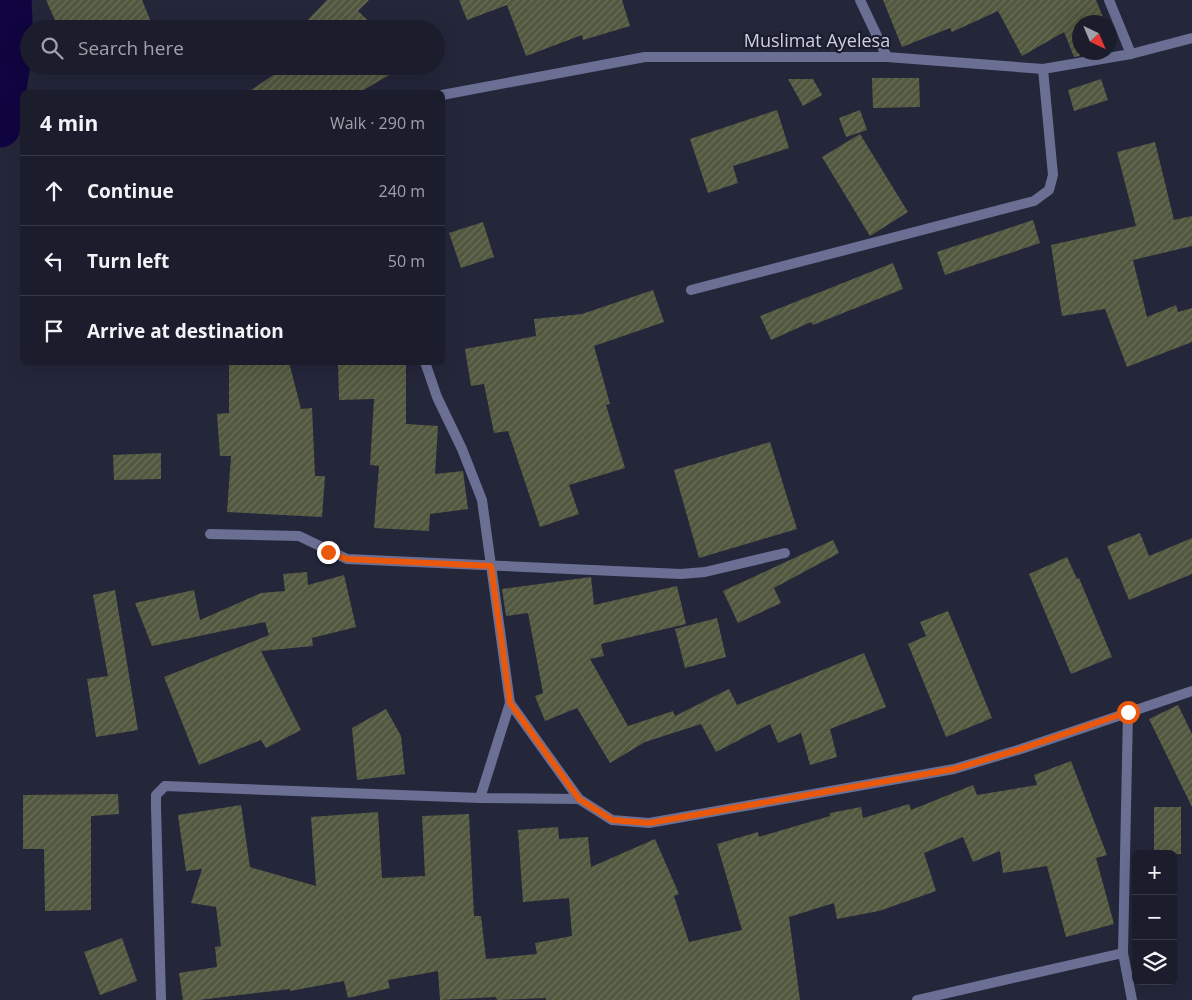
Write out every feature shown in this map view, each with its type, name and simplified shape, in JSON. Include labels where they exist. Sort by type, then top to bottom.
[{"type":"street","points":[[860,0],[886,57]]},
{"type":"street","points":[[1109,0],[1131,54]]},
{"type":"street","name":"Muslimat Ayelesa","points":[[445,95],[646,57],[886,57],[1043,69],[1131,54],[1192,38]]},
{"type":"street","points":[[691,290],[1034,201],[1049,190],[1053,175],[1043,69]]},
{"type":"street","points":[[427,365],[437,397],[466,457],[482,500],[510,703],[480,798]]},
{"type":"street","points":[[210,534],[299,536],[347,559],[682,574],[705,572],[785,553]]},
{"type":"street","points":[[510,703],[579,799],[612,820],[649,823],[954,769],[1021,749],[1192,691]]},
{"type":"street","points":[[1128,712],[1123,953],[1132,1000]]},
{"type":"street","points":[[161,1000],[156,795],[165,786],[480,798],[579,799]]},
{"type":"street","points":[[917,1000],[1123,953]]},
{"type":"building","points":[[46,0],[142,0],[150,20],[55,20]]},
{"type":"building","points":[[327,0],[369,0],[358,11],[368,20],[308,20]]},
{"type":"building","points":[[459,0],[622,0],[630,26],[583,40],[582,35],[526,56],[507,5],[467,20]]},
{"type":"building","points":[[883,0],[1096,0],[1102,15],[1072,15],[1072,52],[1064,32],[1022,56],[998,11],[952,32],[950,28],[902,47]]},
{"type":"building","points":[[274,75],[389,75],[363,90],[251,90]]},
{"type":"building","points":[[872,78],[919,78],[920,107],[873,108]]},
{"type":"building","points":[[788,79],[813,79],[822,95],[803,106]]},
{"type":"building","points":[[1101,79],[1108,100],[1074,111],[1068,90]]},
{"type":"building","points":[[777,110],[789,148],[733,166],[738,183],[708,193],[690,139]]},
{"type":"building","points":[[860,110],[867,130],[846,137],[839,118]]},
{"type":"building","points":[[860,134],[908,212],[870,236],[822,157]]},
{"type":"building","points":[[1155,142],[1174,220],[1192,216],[1192,246],[1133,260],[1147,317],[1176,305],[1178,312],[1192,308],[1192,342],[1127,367],[1105,309],[1062,316],[1051,245],[1136,226],[1117,152]]},
{"type":"building","points":[[1033,220],[1040,243],[945,275],[937,252]]},
{"type":"building","points":[[483,222],[494,257],[461,268],[449,233]]},
{"type":"building","points":[[893,263],[903,289],[813,325],[811,322],[771,340],[760,316]]},
{"type":"building","points":[[653,290],[664,322],[594,346],[610,404],[606,405],[625,468],[569,485],[579,514],[540,527],[508,431],[494,433],[484,384],[471,386],[465,349],[536,336],[534,319],[582,314]]},
{"type":"building","points":[[229,365],[290,365],[301,409],[312,408],[315,476],[325,476],[322,517],[227,512],[231,456],[220,456],[217,414],[229,413]]},
{"type":"building","points":[[338,365],[406,365],[406,424],[438,426],[435,474],[463,471],[468,509],[430,514],[429,531],[374,528],[379,466],[370,465],[374,399],[339,400]]},
{"type":"building","points":[[770,442],[797,529],[699,558],[674,470]]},
{"type":"building","points":[[161,453],[161,479],[114,480],[113,455]]},
{"type":"building","points":[[1140,533],[1149,556],[1192,538],[1192,574],[1129,600],[1107,546]]},
{"type":"building","points":[[833,540],[839,553],[774,588],[781,603],[738,623],[723,591]]},
{"type":"building","points":[[1067,557],[1077,579],[1079,578],[1112,657],[1071,674],[1029,574]]},
{"type":"building","points":[[307,572],[308,585],[344,575],[356,627],[312,638],[313,646],[261,651],[301,730],[266,748],[261,740],[199,765],[164,677],[269,635],[265,622],[152,646],[135,603],[194,590],[200,620],[261,593],[285,591],[283,574]]},
{"type":"building","points":[[591,577],[594,605],[677,586],[686,624],[601,644],[604,656],[590,659],[628,726],[673,711],[675,716],[729,689],[737,705],[864,653],[886,707],[830,729],[837,757],[810,765],[801,733],[778,743],[770,724],[716,752],[701,724],[645,742],[610,763],[577,708],[545,721],[535,696],[543,693],[528,613],[506,616],[502,589]]},
{"type":"building","points":[[115,590],[138,730],[96,737],[87,679],[108,676],[93,595]]},
{"type":"building","points":[[948,611],[992,718],[946,737],[908,644],[926,636],[920,622]]},
{"type":"building","points":[[717,618],[726,657],[685,668],[675,629]]},
{"type":"building","points":[[1178,705],[1192,734],[1192,807],[1149,719]]},
{"type":"building","points":[[386,709],[401,736],[405,774],[357,780],[352,728]]},
{"type":"building","points":[[1071,761],[1107,855],[1096,858],[1114,924],[1066,937],[1047,866],[1003,873],[1000,851],[973,862],[963,837],[924,853],[936,891],[879,911],[837,919],[834,903],[789,917],[800,1000],[546,1000],[546,998],[497,1000],[496,997],[440,1000],[438,971],[388,980],[390,988],[348,998],[344,981],[290,991],[290,989],[199,1000],[183,1000],[179,973],[217,967],[215,947],[221,946],[216,907],[191,903],[202,869],[186,871],[178,815],[241,805],[250,867],[316,886],[311,817],[378,812],[382,878],[425,876],[422,816],[469,814],[474,916],[481,916],[486,959],[537,954],[535,943],[572,936],[569,898],[523,902],[518,830],[558,827],[559,839],[588,837],[591,867],[655,839],[679,894],[674,896],[689,942],[742,930],[717,844],[758,832],[759,837],[830,816],[830,813],[861,807],[863,818],[909,804],[911,810],[973,785],[977,795],[1037,785],[1034,775]]},
{"type":"building","points":[[118,794],[119,814],[91,816],[91,910],[45,911],[44,849],[23,849],[23,795]]},
{"type":"building","points":[[1154,807],[1181,807],[1181,854],[1177,854],[1177,850],[1154,850]]},
{"type":"building","points":[[122,938],[137,981],[100,995],[84,952]]},
{"type":"waterway","points":[[0,127],[13,44],[11,0]]},
{"type":"route","points":[[328,552],[347,559],[491,566],[510,703],[579,799],[612,820],[649,823],[954,769],[1021,749],[1128,712]]}]
